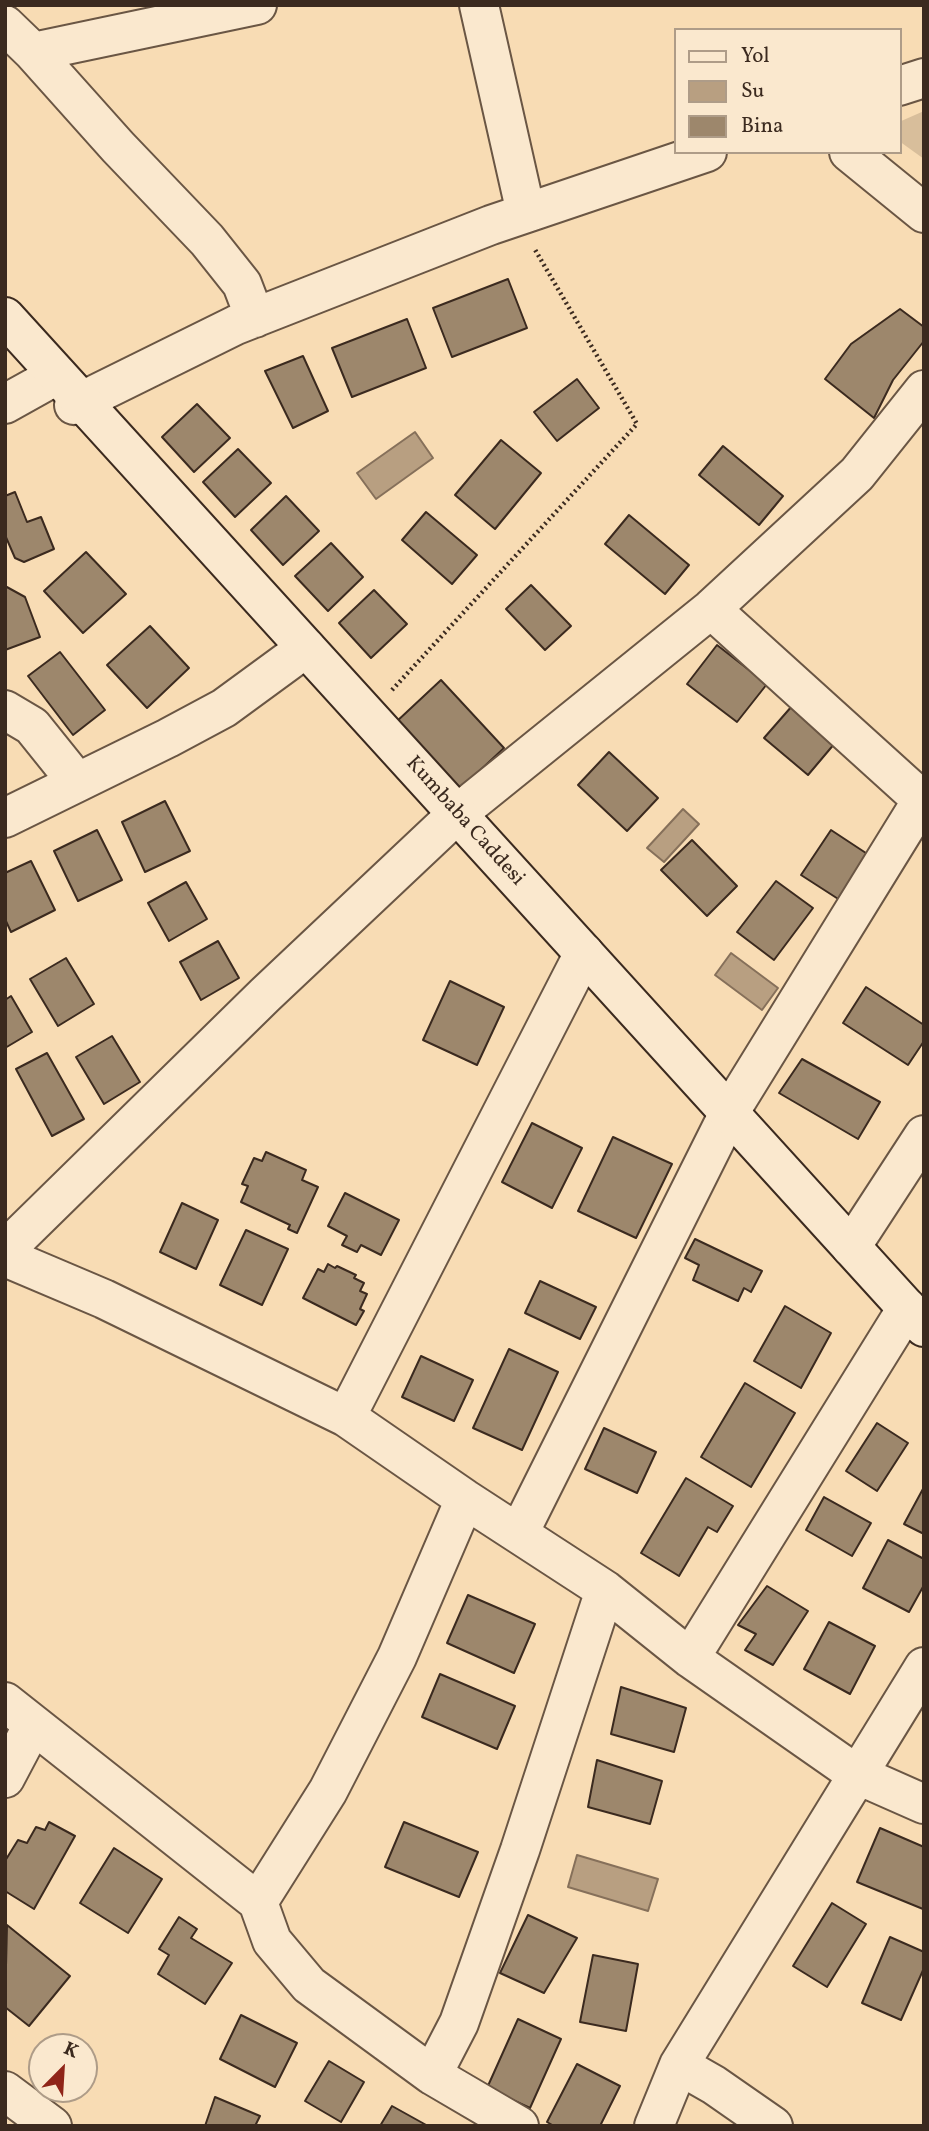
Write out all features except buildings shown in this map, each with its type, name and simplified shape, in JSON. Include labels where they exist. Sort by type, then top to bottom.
[{"type":"street","points":[[33,52],[257,5]]},
{"type":"street","points":[[479,5],[521,215]]},
{"type":"street","points":[[5,26],[33,52],[206,240],[242,284],[255,318]]},
{"type":"street","points":[[901,85],[924,78]]},
{"type":"street","points":[[5,404],[72,391],[521,215],[701,154]]},
{"type":"street","points":[[851,154],[924,213]]},
{"type":"street","name":"Kumbaba Caddesi","points":[[5,317],[915,1317]]},
{"type":"street","points":[[5,1250],[255,1004],[457,814],[711,608],[857,474],[924,390]]},
{"type":"street","points":[[519,1533],[729,1113],[922,803],[711,608]]},
{"type":"street","points":[[5,818],[224,708],[306,648]]},
{"type":"street","points":[[5,710],[32,726],[77,782]]},
{"type":"street","points":[[346,1417],[584,953]]},
{"type":"street","points":[[851,1247],[924,1135]]},
{"type":"street","points":[[5,1257],[104,1299],[346,1417],[605,1590],[690,1658],[856,1774],[924,1804]]},
{"type":"street","points":[[690,1658],[915,1317]]},
{"type":"street","points":[[258,1902],[328,1791],[397,1657],[465,1499]]},
{"type":"street","points":[[432,2075],[459,2023],[520,1850],[605,1590]]},
{"type":"street","points":[[654,2126],[679,2065],[856,1774],[924,1668]]},
{"type":"street","points":[[5,1778],[19,1713],[258,1902],[272,1941],[309,1985],[432,2075],[520,2126]]},
{"type":"street","points":[[679,2065],[734,2098],[773,2126]]},
{"type":"street","points":[[5,2091],[52,2126]]},
{"type":"path","points":[[368,716],[636,424],[521,215]]},
{"type":"shaded area","points":[[924,111],[924,159],[901,142],[901,121]]},
{"type":"water","points":[[415,432],[433,458],[376,499],[357,473]]},
{"type":"water","points":[[683,809],[699,824],[664,862],[647,848]]},
{"type":"water","points":[[731,953],[778,988],[762,1010],[715,975]]},
{"type":"water","points":[[577,1855],[658,1879],[648,1911],[568,1887]]}]
